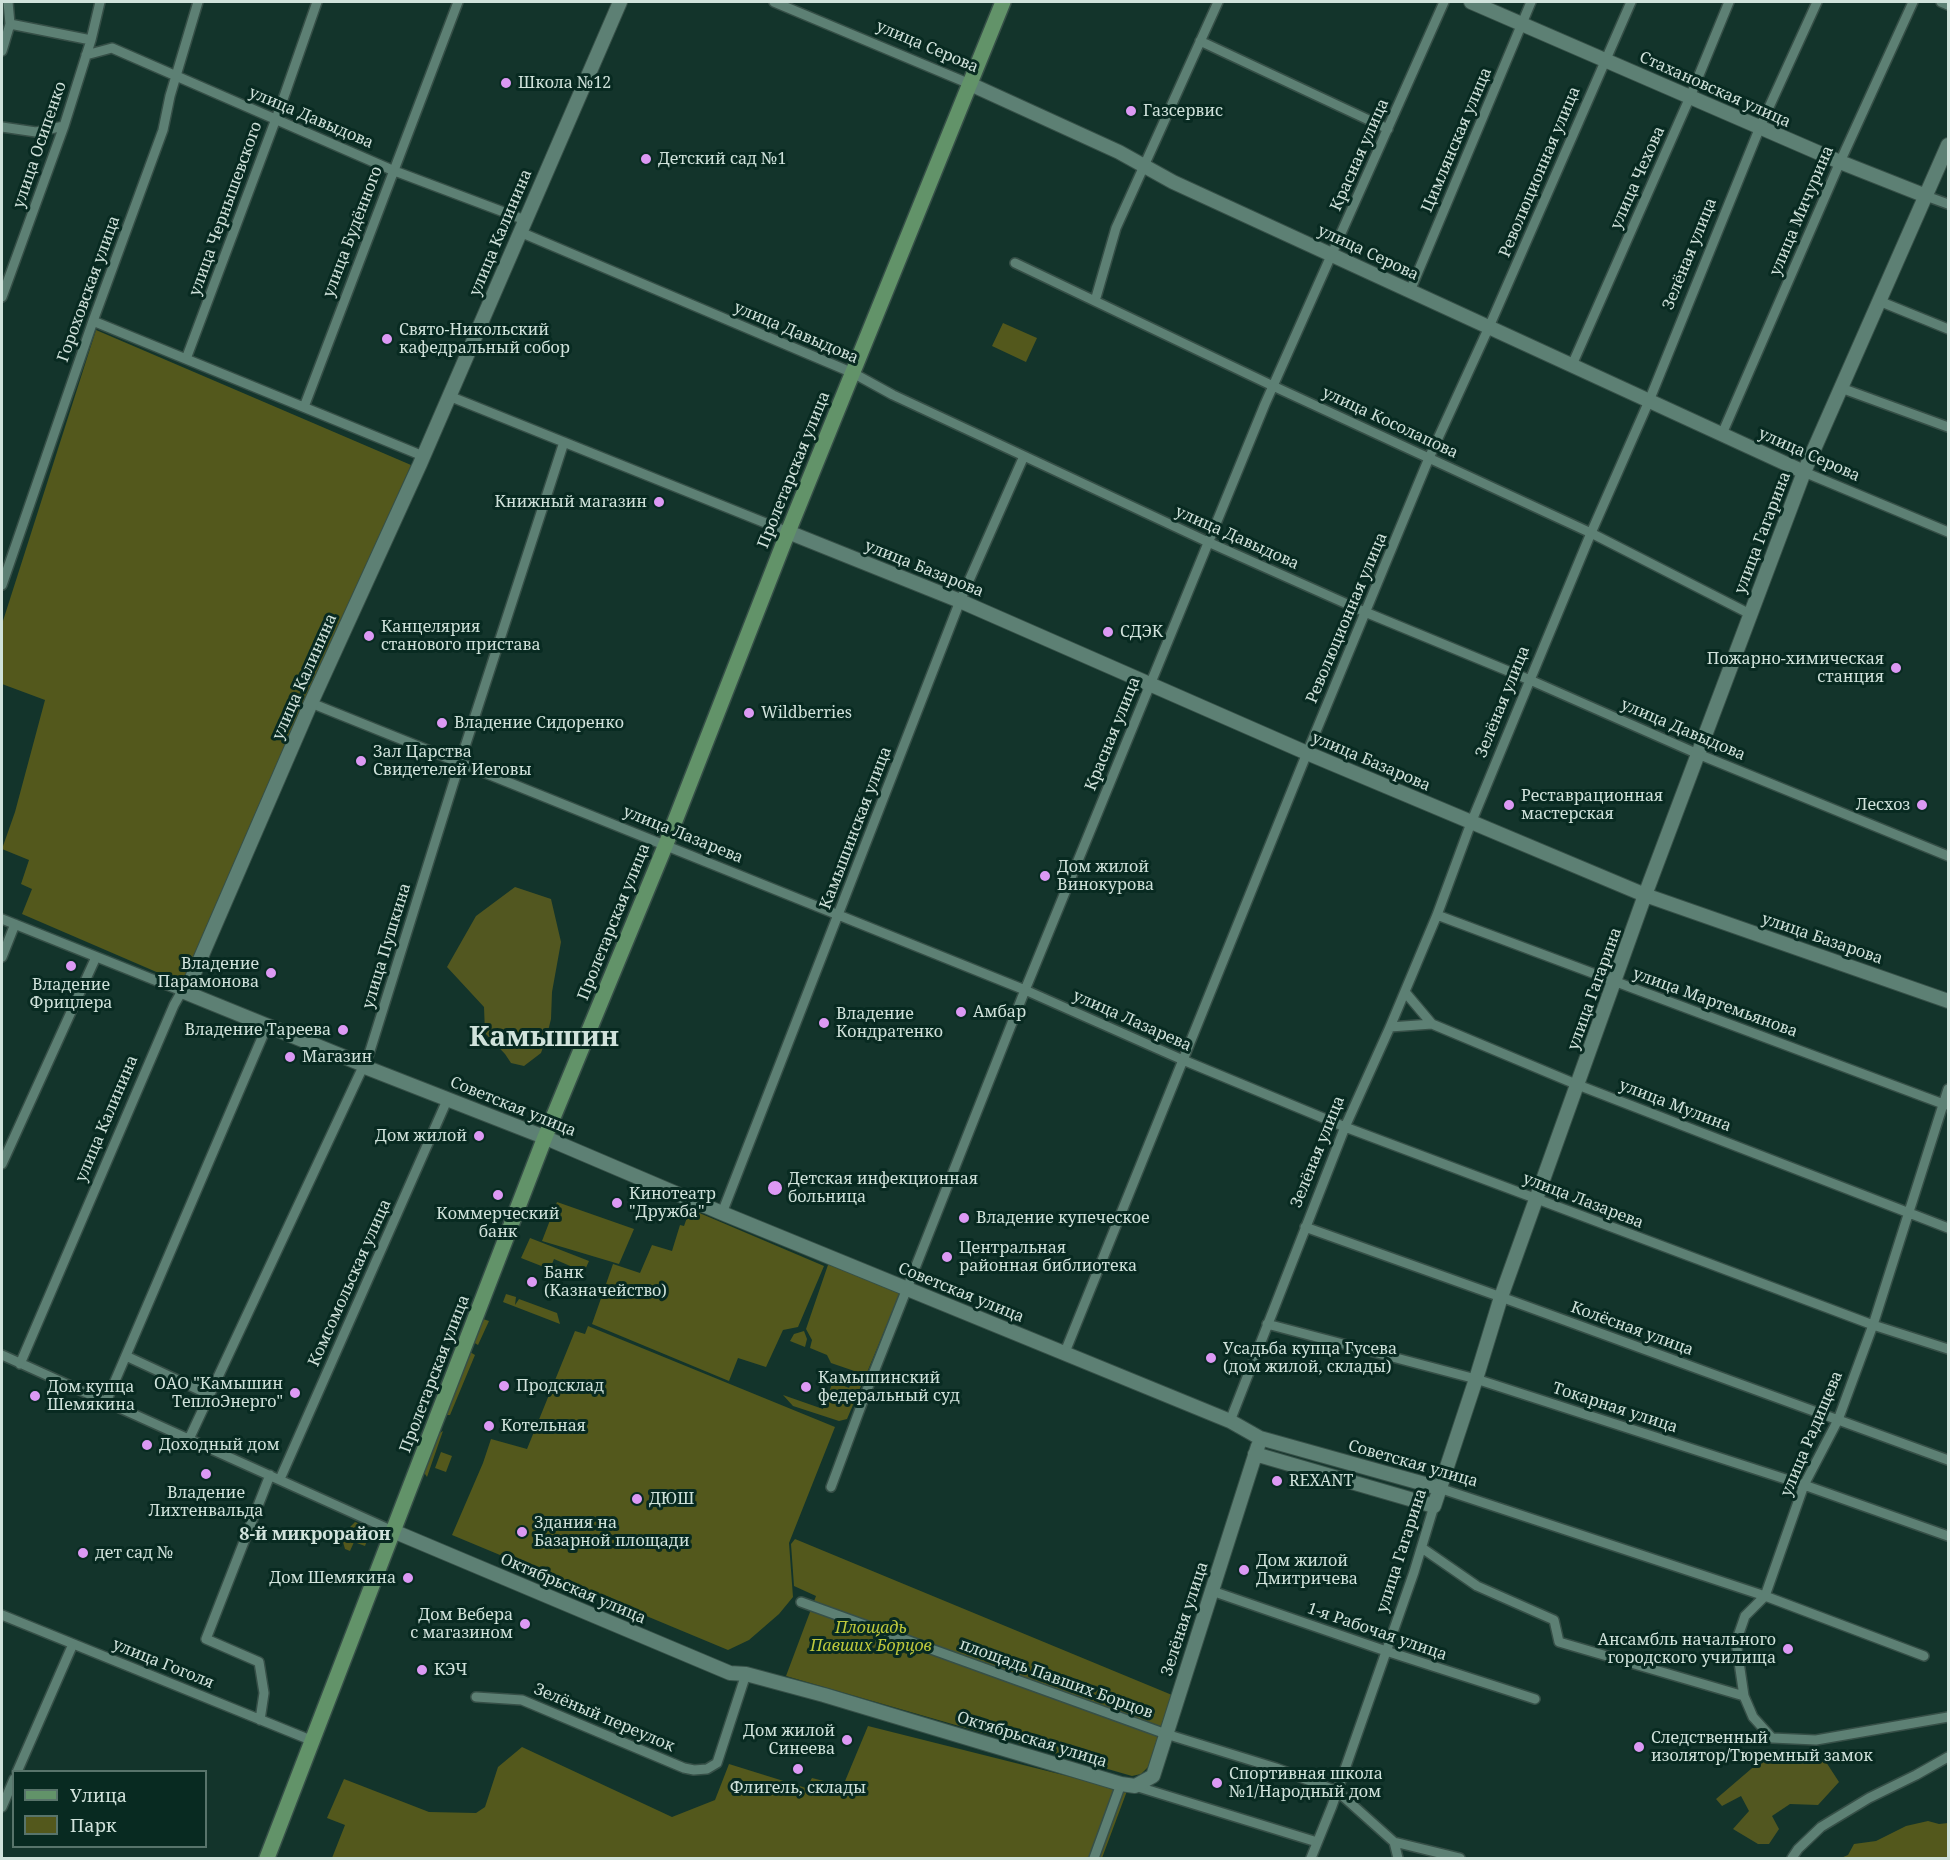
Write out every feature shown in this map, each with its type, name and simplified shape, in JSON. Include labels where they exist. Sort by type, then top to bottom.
[{"type":"main road","name":"Пролетарская улица","points":[[267,1858],[545,1137],[666,844],[788,532],[1003,2]]},
{"type":"street","points":[[2,51],[10,24],[8,2]]},
{"type":"street","name":"улица Осипенко","points":[[2,297],[64,126],[91,40],[100,2]]},
{"type":"street","name":"Гороховская улица","points":[[2,579],[163,130],[170,96],[198,2]]},
{"type":"street","name":"улица Чернышевского","points":[[186,359],[317,2]]},
{"type":"street","name":"улица Будённого","points":[[304,407],[392,170],[458,2]]},
{"type":"street","name":"улица Калинина","points":[[20,1364],[174,1005],[182,992],[186,992],[311,703],[423,456],[620,2]]},
{"type":"street","name":"улица Серова","points":[[774,2],[970,84],[1119,152],[1173,182],[1649,401],[1804,472],[1948,532]]},
{"type":"street","points":[[1095,301],[1116,228],[1218,2]]},
{"type":"street","name":"Красная улица","points":[[831,1487],[1025,990],[1208,542],[1273,386],[1444,2]]},
{"type":"street","name":"Стахановская улица","points":[[1470,2],[1840,162],[1948,204]]},
{"type":"street","name":"Цимлянская улица","points":[[1410,291],[1531,2]]},
{"type":"street","name":"Революционная улица","points":[[1065,1352],[1365,612],[1430,458],[1631,2]]},
{"type":"street","name":"улица Чехова","points":[[1572,365],[1690,97],[1729,2]]},
{"type":"street","name":"Зелёная улица","points":[[1230,1420],[1345,1127],[1390,1028],[1437,915],[1471,823],[1530,680],[1649,401],[1760,127],[1817,2]]},
{"type":"street","name":"улица Мичурина","points":[[1722,434],[1840,162],[1913,2]]},
{"type":"street","points":[[1941,2],[1948,5]]},
{"type":"street","points":[[10,24],[91,40]]},
{"type":"street","points":[[1200,41],[1388,129]]},
{"type":"street","name":"улица Давыдова","points":[[86,56],[112,48],[177,75],[853,373],[892,395],[1208,542],[1365,612],[1530,680],[1698,754],[1948,856]]},
{"type":"street","points":[[2,127],[36,132],[64,126]]},
{"type":"street","name":"улица Гагарина","points":[[1311,1858],[1337,1791],[1422,1548],[1501,1296],[1645,895],[1804,472],[1948,145]]},
{"type":"street","name":"улица Косолапова","points":[[1015,262],[1273,386],[1591,533],[1750,614]]},
{"type":"street","points":[[1879,302],[1948,329]]},
{"type":"street","points":[[93,321],[423,456]]},
{"type":"street","points":[[1841,388],[1948,427]]},
{"type":"street","points":[[449,396],[788,532]]},
{"type":"street","name":"улица Пушкина","points":[[189,1439],[369,1054],[460,762],[564,442]]},
{"type":"street","name":"Камышинская улица","points":[[722,1213],[960,601],[1024,456]]},
{"type":"street","name":"улица Базарова","points":[[788,532],[960,601],[1307,753],[1645,895],[1948,1001]]},
{"type":"street","name":"улица Лазарева","points":[[311,703],[1025,990],[1183,1060],[1345,1127],[1873,1325],[1948,1349]]},
{"type":"street","name":"улица Мартемьянова","points":[[1437,915],[1946,1105]]},
{"type":"street","name":"Советская улица","points":[[2,919],[365,1067],[545,1137],[722,1213],[1230,1420],[1260,1438],[1439,1488],[1765,1596],[1924,1656]]},
{"type":"street","points":[[2,957],[15,924]]},
{"type":"street","points":[[2,1164],[96,957]]},
{"type":"street","points":[[1405,992],[1432,1023]]},
{"type":"street","name":"улица Мулина","points":[[1390,1028],[1432,1023],[1578,1085],[1948,1228]]},
{"type":"street","points":[[106,1402],[267,1026]]},
{"type":"street","name":"улица Радищева","points":[[1948,1089],[1946,1105],[1908,1212],[1873,1325],[1838,1420],[1804,1485],[1765,1596],[1745,1616],[1736,1642],[1744,1696],[1753,1717],[1772,1738],[1816,1740],[1948,1717]]},
{"type":"street","name":"Комсомольская улица","points":[[280,1479],[448,1098]]},
{"type":"street","name":"Колёсная улица","points":[[1305,1227],[1501,1296],[1948,1460]]},
{"type":"street","name":"Токарная улица","points":[[1267,1324],[1476,1379],[1804,1485],[1948,1536]]},
{"type":"street","name":"Октябрьская улица","points":[[2,1355],[393,1531],[730,1673],[747,1674],[889,1713],[1121,1784],[1135,1786]]},
{"type":"street","points":[[126,1356],[210,1395]]},
{"type":"street","name":"Зелёная улица","points":[[1135,1786],[1153,1776],[1260,1438]]},
{"type":"street","points":[[1255,1454],[1434,1506]]},
{"type":"street","points":[[260,1719],[264,1693],[259,1662],[206,1639],[270,1475]]},
{"type":"street","points":[[1422,1548],[1477,1586],[1554,1620],[1560,1642],[1744,1696]]},
{"type":"street","name":"1-я Рабочая улица","points":[[1212,1591],[1386,1652],[1534,1699]]},
{"type":"street","name":"площадь Павших Борцов","points":[[801,1602],[1166,1734],[1276,1768],[1337,1791]]},
{"type":"street","name":"улица Гоголя","points":[[2,1615],[313,1741]]},
{"type":"street","points":[[18,1770],[73,1644]]},
{"type":"street","name":"Зелёный переулок","points":[[476,1697],[522,1700],[684,1768],[694,1770],[707,1768],[717,1763],[747,1674]]},
{"type":"street","points":[[1792,1858],[1821,1827],[1869,1798],[1948,1757]]},
{"type":"street","points":[[2,1807],[12,1784]]},
{"type":"street","points":[[1094,1858],[1121,1784]]},
{"type":"street","points":[[1135,1786],[1317,1842]]},
{"type":"street","points":[[1337,1791],[1394,1842],[1460,1858]]},
{"type":"street","points":[[1394,1842],[1398,1858]]},
{"type":"green space","points":[[1003,323],[1037,338],[1026,362],[992,346]]},
{"type":"green space","points":[[96,330],[411,465],[182,983],[22,914],[32,889],[21,884],[29,860],[2,849],[15,812],[45,700],[2,684],[2,624]]},
{"type":"green space","points":[[515,887],[551,899],[561,942],[552,992],[551,1019],[546,1039],[541,1053],[524,1066],[511,1063],[485,1033],[484,1007],[447,967],[476,916]]},
{"type":"green space","points":[[557,1202],[634,1229],[619,1264],[542,1241]]},
{"type":"green space","points":[[690,1209],[824,1266],[798,1327],[783,1330],[766,1367],[738,1358],[729,1381],[592,1324],[613,1264],[640,1273],[652,1245],[672,1251],[680,1225],[684,1226]]},
{"type":"green space","points":[[530,1238],[589,1261],[584,1272],[554,1259],[552,1264],[574,1273],[577,1280],[521,1258]]},
{"type":"green space","points":[[829,1262],[900,1293],[866,1375],[831,1363],[827,1355],[810,1348],[812,1340],[806,1329]]},
{"type":"green space","points":[[506,1294],[516,1297],[515,1305],[519,1299],[557,1313],[560,1324],[503,1302]]},
{"type":"green space","points":[[483,1319],[489,1321],[478,1345],[473,1342]]},
{"type":"green space","name":"ДЮШ","points":[[588,1326],[835,1427],[789,1543],[793,1597],[779,1614],[749,1640],[728,1650],[452,1535],[491,1439],[527,1449],[575,1331],[585,1334]]},
{"type":"green space","points":[[804,1331],[807,1339],[805,1347],[790,1341],[794,1334]]},
{"type":"green space","points":[[470,1352],[475,1355],[450,1415],[444,1415]]},
{"type":"green space","points":[[833,1381],[849,1388],[852,1381],[861,1386],[847,1419],[839,1421],[793,1406],[783,1395],[823,1409]]},
{"type":"green space","points":[[443,1431],[427,1477],[423,1471],[438,1434]]},
{"type":"green space","points":[[441,1452],[452,1456],[446,1472],[435,1468]]},
{"type":"green space","points":[[355,1522],[371,1530],[365,1546],[354,1542],[350,1551],[345,1549],[343,1542],[346,1531]]},
{"type":"green space","name":"Площадь Павших Борцов","points":[[795,1539],[1172,1695],[1148,1767],[1141,1774],[1132,1776],[786,1676],[816,1596],[794,1586],[791,1544]]},
{"type":"green space","points":[[868,1726],[1127,1791],[1102,1858],[332,1858],[345,1825],[327,1818],[344,1779],[429,1812],[476,1813],[485,1807],[498,1767],[522,1747],[672,1817],[715,1800],[729,1764],[806,1788],[812,1778],[843,1786]]},
{"type":"green space","points":[[1765,1757],[1826,1762],[1839,1782],[1818,1805],[1790,1804],[1772,1816],[1779,1829],[1769,1844],[1758,1844],[1733,1829],[1749,1811],[1741,1796],[1722,1806],[1716,1799]]},
{"type":"green space","points":[[1928,1821],[1939,1824],[1948,1823],[1948,1858],[1841,1858],[1848,1855],[1854,1844],[1876,1841],[1906,1826]]},
{"type":"place","name":"Школа №12","points":[[506,83]]},
{"type":"place","name":"Газсервис","points":[[1131,111]]},
{"type":"place","name":"Детский сад №1","points":[[646,159]]},
{"type":"place","name":"Свято-Никольский кафедральный собор","points":[[387,339]]},
{"type":"place","name":"Книжный магазин","points":[[659,502]]},
{"type":"place","name":"СДЭК","points":[[1108,632]]},
{"type":"place","name":"Канцелярия станового пристава","points":[[369,636]]},
{"type":"place","name":"Пожарно-химическая станция","points":[[1896,668]]},
{"type":"place","name":"Wildberries","points":[[749,713]]},
{"type":"place","name":"Владение Сидоренко","points":[[442,723]]},
{"type":"place","name":"Зал Царства Свидетелей Иеговы","points":[[361,761]]},
{"type":"place","name":"Реставрационная мастерская","points":[[1509,805]]},
{"type":"place","name":"Лесхоз","points":[[1922,805]]},
{"type":"place","name":"Дом жилой Винокурова","points":[[1045,876]]},
{"type":"place","name":"Владение Фрицлера","points":[[71,966]]},
{"type":"place","name":"Владение Парамонова","points":[[271,973]]},
{"type":"place","name":"Амбар","points":[[961,1012]]},
{"type":"place","name":"Владение Кондратенко","points":[[824,1023]]},
{"type":"place","name":"Владение Тареева","points":[[343,1030]]},
{"type":"place","name":"Магазин","points":[[290,1057]]},
{"type":"place","name":"Дом жилой","points":[[479,1136]]},
{"type":"place","name":"Детская инфекционная больница","points":[[775,1188]]},
{"type":"place","name":"Коммерческий банк","points":[[498,1195]]},
{"type":"place","name":"Кинотеатр \"Дружба\"","points":[[617,1203]]},
{"type":"place","name":"Владение купеческое","points":[[964,1218]]},
{"type":"place","name":"Центральная районная библиотека","points":[[947,1257]]},
{"type":"place","name":"Банк (Казначейство)","points":[[532,1282]]},
{"type":"place","name":"Усадьба купца Гусева (дом жилой, склады)","points":[[1211,1358]]},
{"type":"place","name":"Продсклад","points":[[504,1386]]},
{"type":"place","name":"Камышинский федеральный суд","points":[[806,1387]]},
{"type":"place","name":"ОАО \"Камышин ТеплоЭнерго\"","points":[[295,1393]]},
{"type":"place","name":"Дом купца Шемякина","points":[[35,1396]]},
{"type":"place","name":"Котельная","points":[[489,1426]]},
{"type":"place","name":"Доходный дом","points":[[147,1445]]},
{"type":"place","name":"Владение Лихтенвальда","points":[[206,1474]]},
{"type":"place","name":"REXANT","points":[[1277,1481]]},
{"type":"place","name":"ДЮШ","points":[[637,1499]]},
{"type":"place","name":"Здания на Базарной площади","points":[[522,1532]]},
{"type":"place","name":"дет сад №","points":[[83,1553]]},
{"type":"place","name":"Дом жилой Дмитричева","points":[[1244,1570]]},
{"type":"place","name":"Дом Шемякина","points":[[408,1578]]},
{"type":"place","name":"Дом Вебера с магазином","points":[[525,1624]]},
{"type":"place","name":"Ансамбль начального городского училища","points":[[1788,1649]]},
{"type":"place","name":"КЭЧ","points":[[422,1670]]},
{"type":"place","name":"Дом жилой Синеева","points":[[847,1740]]},
{"type":"place","name":"Следственный изолятор/Тюремный замок","points":[[1639,1747]]},
{"type":"place","name":"Флигель, склады","points":[[798,1769]]},
{"type":"place","name":"Спортивная школа №1/Народный дом","points":[[1217,1783]]},
{"type":"district","name":"Камышин","points":[[544,1038]]},
{"type":"district","name":"8-й микрорайон","points":[[315,1535]]}]
